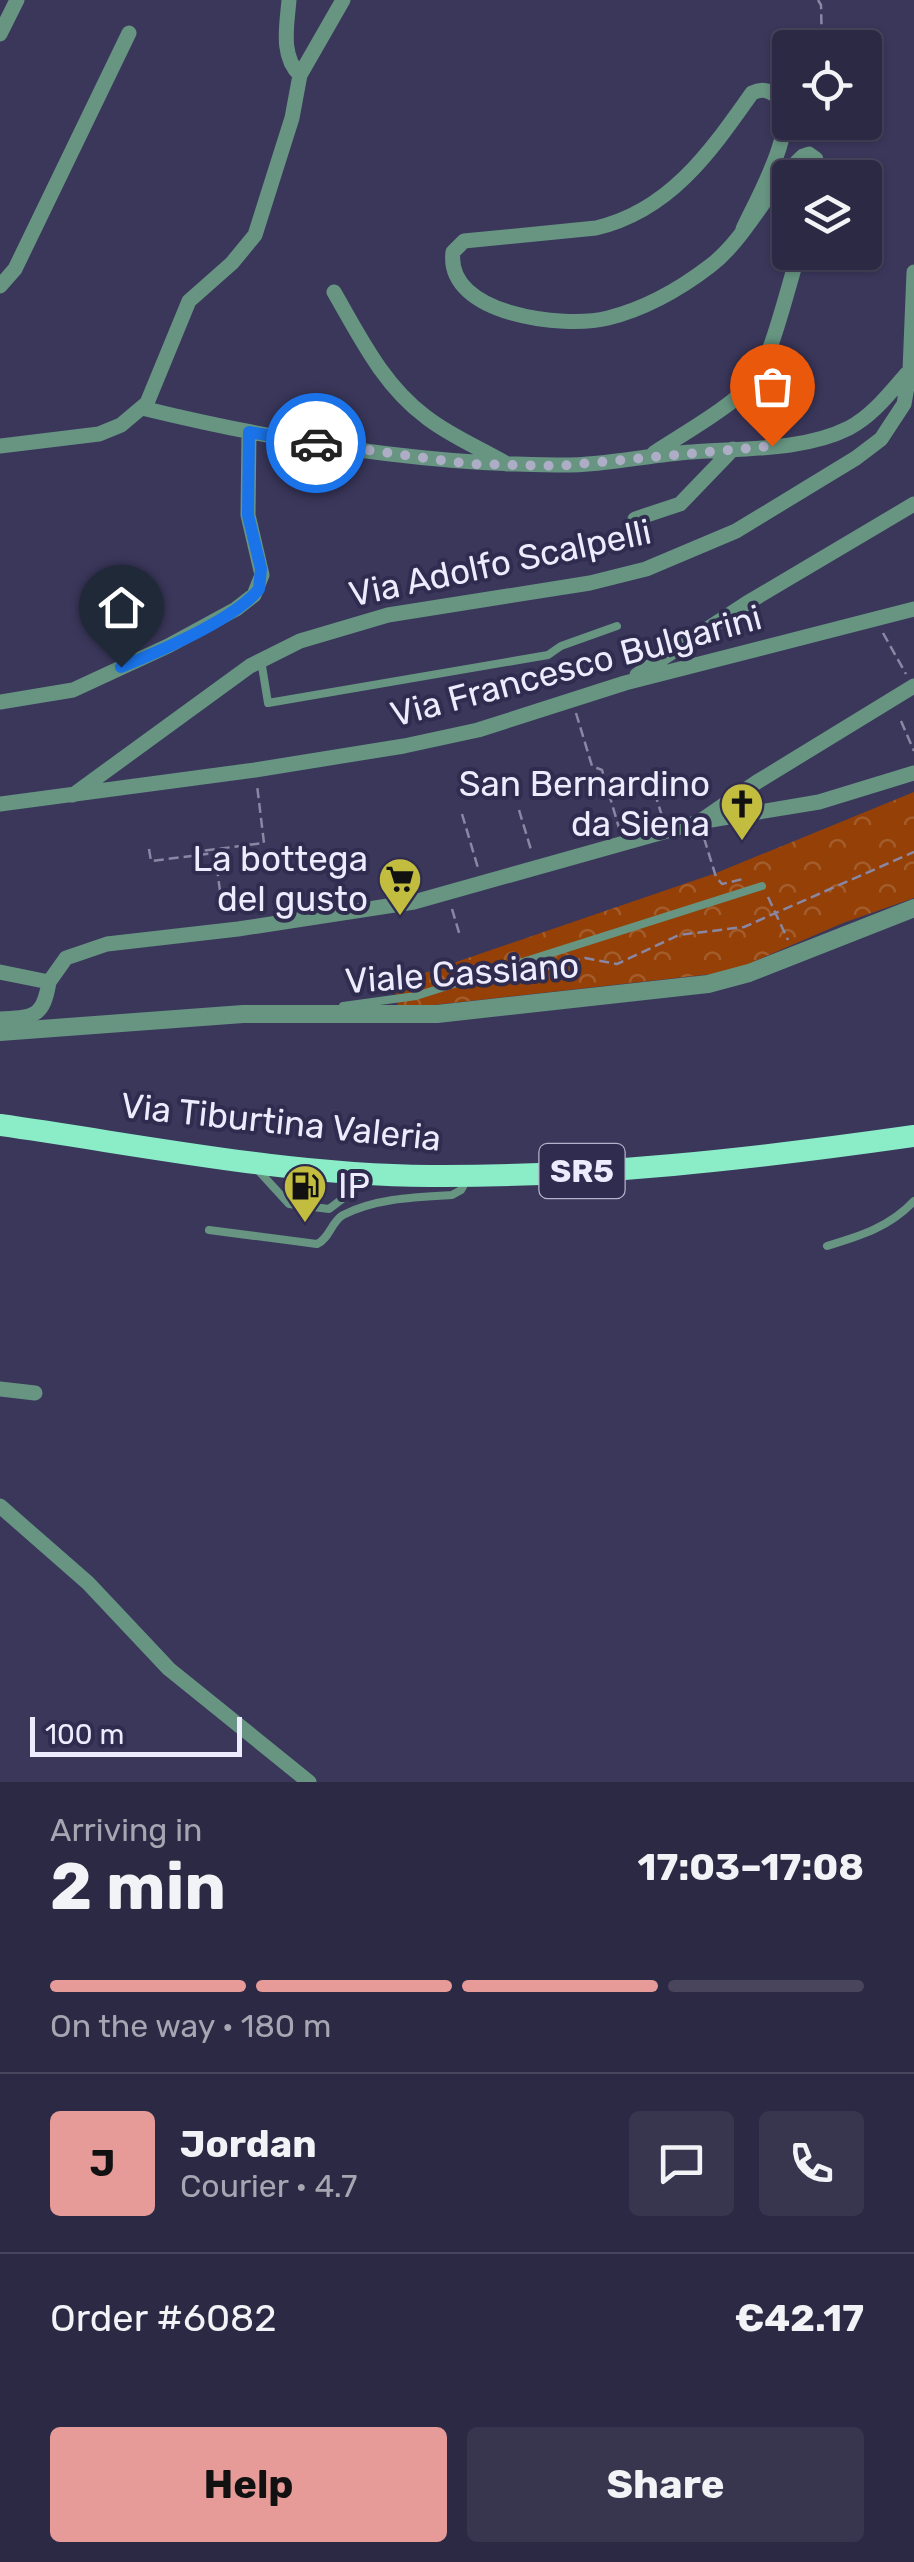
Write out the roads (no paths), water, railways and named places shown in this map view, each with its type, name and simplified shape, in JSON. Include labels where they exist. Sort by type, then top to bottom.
[{"type":"main road","name":"Via Tiburtina Valeria","points":[[0,1126],[250,1161],[376,1173],[469,1175],[714,1162],[914,1136]]},
{"type":"street","points":[[0,34],[17,0]]},
{"type":"street","points":[[289,0],[288,53],[300,75]]},
{"type":"street","points":[[0,446],[99,434],[121,425],[142,408],[158,383],[190,301],[232,264],[256,234],[292,118],[300,75],[343,0]]},
{"type":"street","points":[[0,286],[15,269],[129,33]]},
{"type":"street","points":[[743,228],[782,136],[782,104],[775,95],[762,90],[752,92],[696,169],[649,206],[596,228],[464,241],[453,252],[452,266],[463,289],[485,304],[519,314],[594,320],[629,312],[699,274],[728,249],[772,188]]},
{"type":"street","points":[[651,456],[755,380],[793,270]]},
{"type":"street","name":"Via Adolfo Scalpelli","points":[[73,795],[261,660],[312,636],[372,619],[646,569],[749,524],[874,446],[901,412],[910,370],[914,272]]},
{"type":"street","points":[[334,292],[374,362],[408,402],[440,427],[507,464]]},
{"type":"street","points":[[142,408],[249,432],[469,464],[580,465],[798,443],[844,430],[866,416],[910,370]]},
{"type":"street","points":[[0,702],[73,690],[168,646],[254,595],[262,575],[248,521],[249,432]]},
{"type":"street","points":[[636,519],[680,504],[733,449]]},
{"type":"street","points":[[625,683],[914,504]]},
{"type":"street","name":"Via Francesco Bulgarini","points":[[0,804],[404,746],[478,730],[625,683],[914,609]]},
{"type":"street","points":[[699,822],[766,776],[914,686]]},
{"type":"street","points":[[0,1019],[39,1012],[45,1004],[49,982],[66,958],[107,944],[364,910],[448,893],[699,822],[818,802],[914,773]]},
{"type":"street","name":"Viale Cassiano","points":[[0,1032],[299,1013],[436,1014],[674,988],[738,977],[914,908]]},
{"type":"street","points":[[0,972],[49,982]]},
{"type":"street","points":[[0,1389],[35,1393]]},
{"type":"street","points":[[0,1506],[88,1582],[168,1669],[309,1782]]},
{"type":"lane","points":[[261,660],[268,703],[548,654],[617,626]]},
{"type":"lane","points":[[299,1013],[416,996],[762,886]]},
{"type":"lane","points":[[250,1161],[289,1204],[329,1209],[376,1173]]},
{"type":"lane","points":[[209,1230],[319,1244],[346,1214],[388,1201],[455,1194],[469,1175]]},
{"type":"lane","points":[[827,1246],[877,1229],[914,1201]]},
{"type":"place","name":"San Bernardino da Siena","points":[[742,842]]},
{"type":"place","name":"La bottega del gusto","points":[[400,917]]},
{"type":"place","name":"IP","points":[[305,1224]]}]
